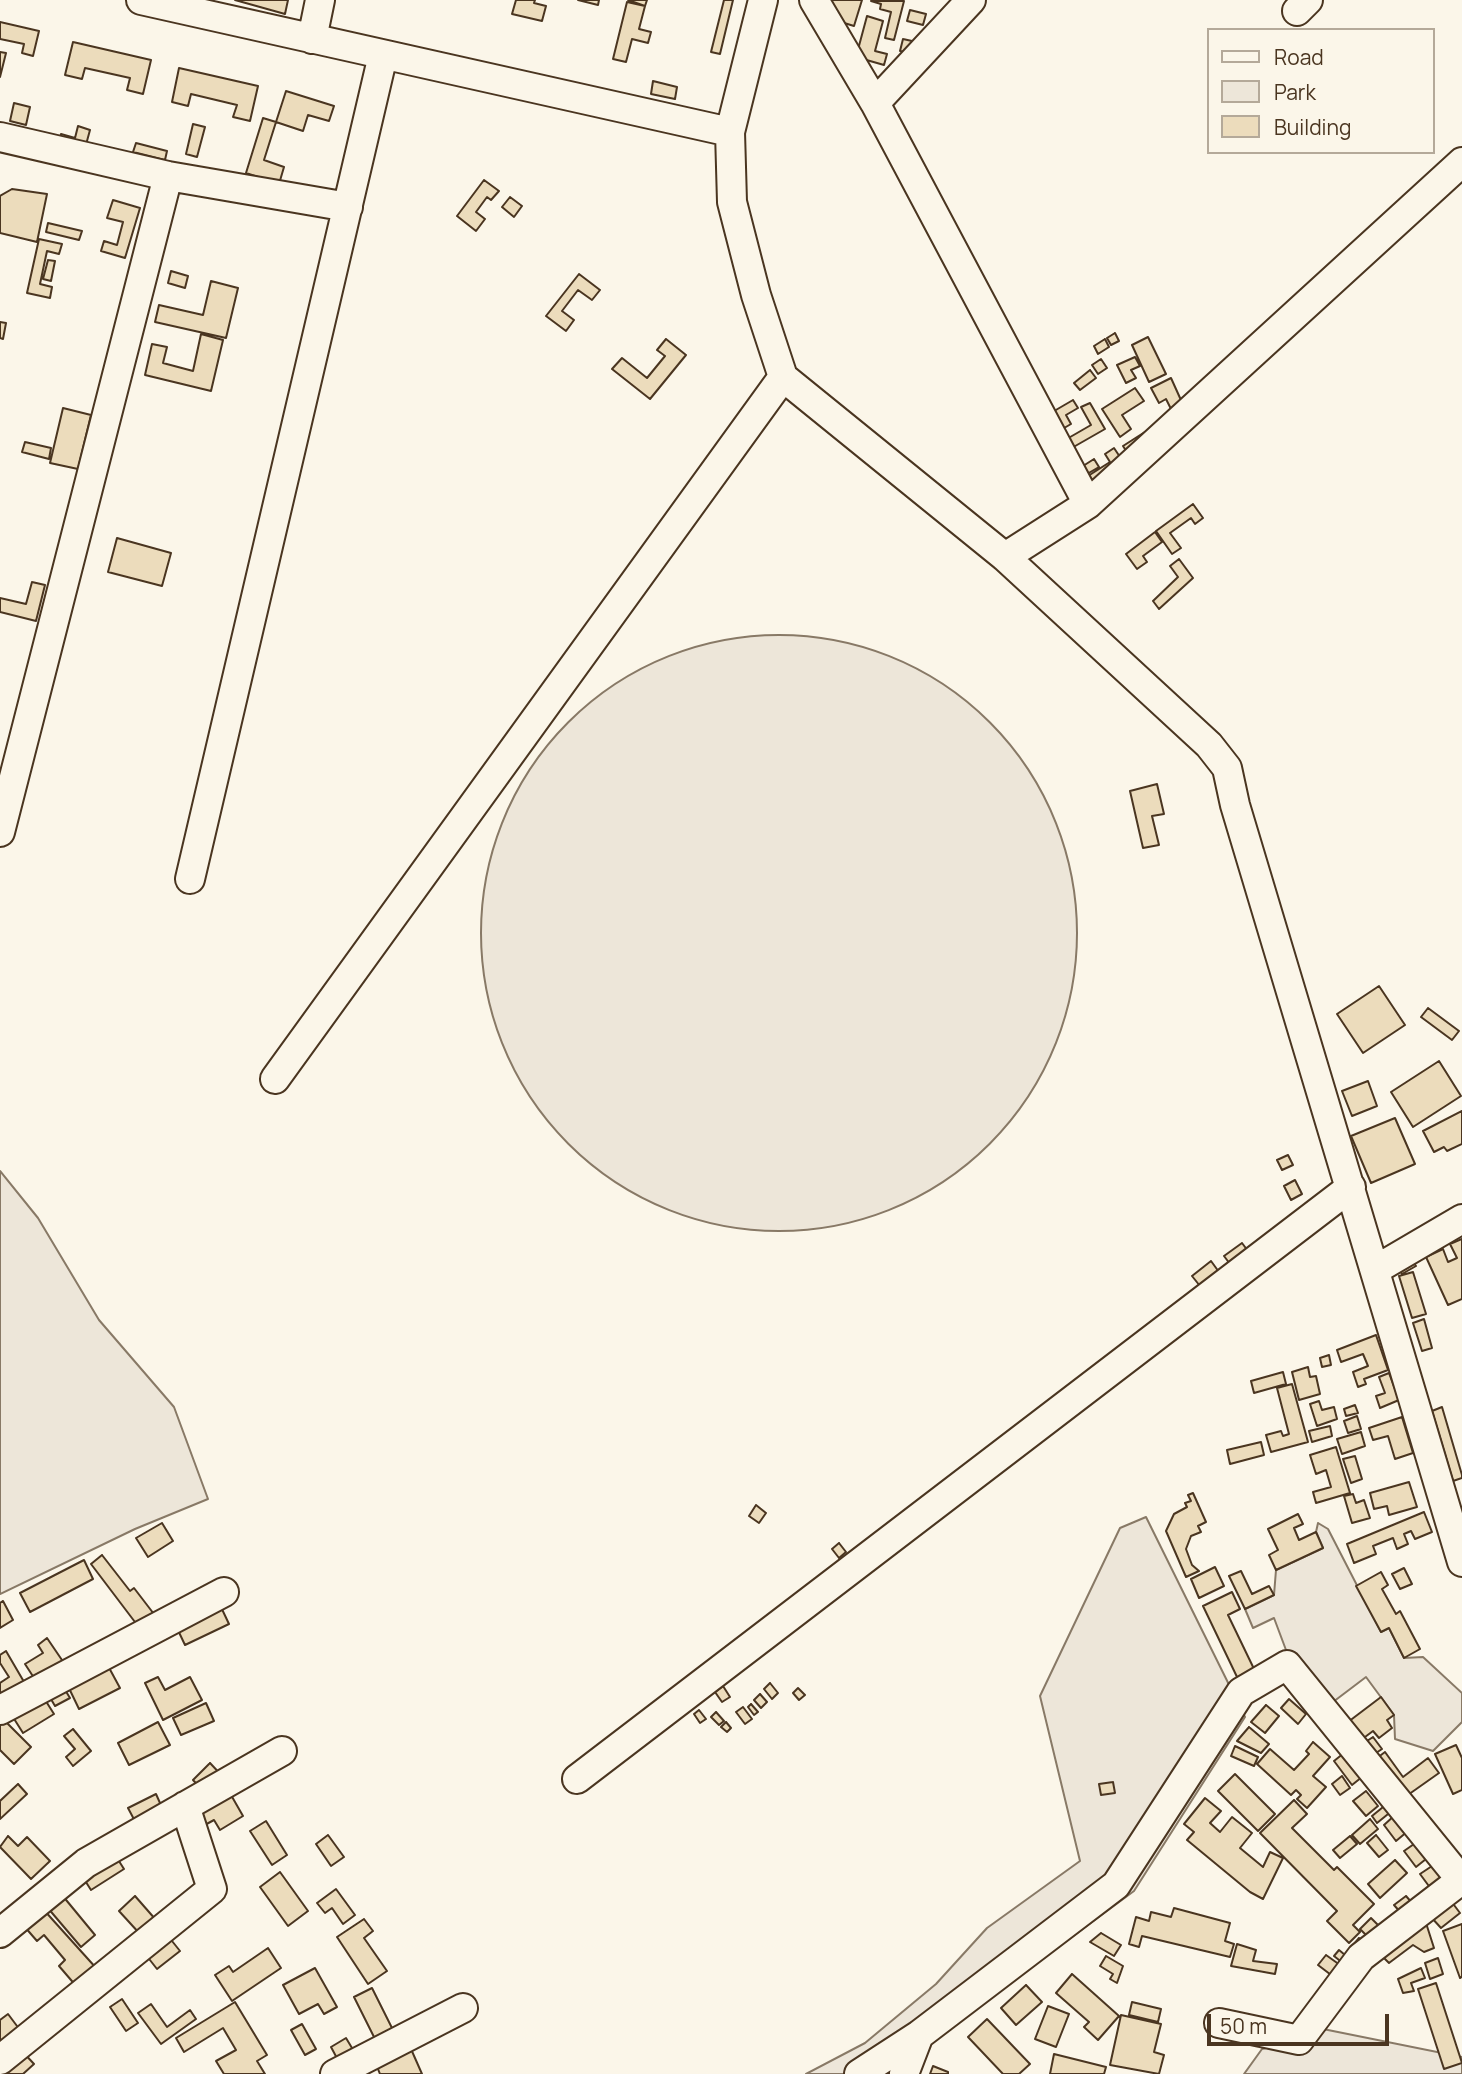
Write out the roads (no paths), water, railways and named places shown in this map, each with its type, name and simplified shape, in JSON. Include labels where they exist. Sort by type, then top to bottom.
[{"type":"street","points":[[141,0],[730,132]]},
{"type":"street","points":[[312,39],[320,0]]},
{"type":"street","points":[[764,0],[730,132],[732,202],[756,295],[783,377],[1004,557],[1209,744],[1227,768],[1235,805],[1462,1562]]},
{"type":"street","points":[[814,0],[875,103],[1088,504]]},
{"type":"street","points":[[875,103],[971,0]]},
{"type":"street","points":[[190,879],[383,55]]},
{"type":"street","points":[[0,137],[168,176],[348,207]]},
{"type":"street","points":[[1004,557],[1088,504],[1462,162]]},
{"type":"street","points":[[0,832],[168,176]]},
{"type":"street","points":[[275,1079],[783,377]]},
{"type":"street","points":[[577,1779],[1351,1187]]},
{"type":"street","points":[[1375,1270],[1462,1220]]},
{"type":"street","points":[[0,1710],[224,1592]]},
{"type":"street","points":[[859,2074],[919,2035],[1116,1885],[1241,1692],[1287,1665],[1461,1880],[1361,1957],[1299,2040],[1219,2023]]},
{"type":"street","points":[[0,1933],[86,1863],[282,1751]]},
{"type":"street","points":[[0,2060],[212,1889],[184,1806]]},
{"type":"street","points":[[335,2074],[463,2008]]},
{"type":"street","points":[[904,2074],[919,2035]]}]
